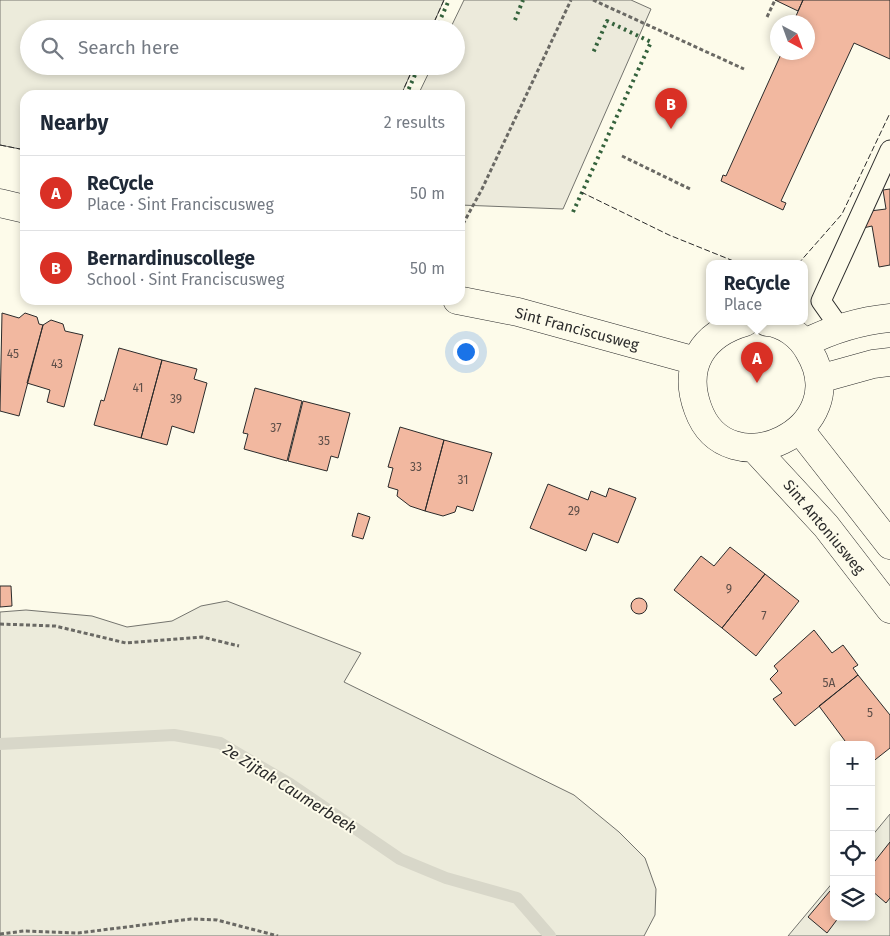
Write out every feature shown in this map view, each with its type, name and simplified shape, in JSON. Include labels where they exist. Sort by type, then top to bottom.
[{"type":"street","points":[[0,203],[20,208]]},
{"type":"street","name":"Sint Franciscusweg","points":[[465,302],[518,312],[696,360]]},
{"type":"street","points":[[805,343],[861,321],[890,318]]},
{"type":"street","points":[[737,325],[719,332],[702,349],[696,360],[692,378],[693,397],[700,416],[714,433],[735,445],[754,448],[771,446],[786,440],[800,430],[812,414],[818,398],[819,379],[815,360],[805,343],[790,330],[776,325]]},
{"type":"street","points":[[819,379],[873,364],[890,362]]},
{"type":"street","points":[[800,430],[890,545]]},
{"type":"street","name":"Sint Antoniusweg","points":[[754,448],[826,526],[890,609]]},
{"type":"lane","points":[[840,328],[821,301],[890,150]]},
{"type":"path","points":[[465,220],[482,189],[571,0]]},
{"type":"path","points":[[593,0],[744,69]]},
{"type":"path","points":[[767,17],[775,0]]},
{"type":"path","points":[[622,156],[690,188]]},
{"type":"path","points":[[0,624],[55,626],[126,643],[202,636],[239,646]]},
{"type":"path","points":[[0,934],[24,931],[78,933],[191,918],[217,920],[278,936]]},
{"type":"shaded area","points":[[0,0],[444,0],[435,20],[20,20],[20,75],[410,75],[403,90],[20,90],[20,149],[0,145]]},
{"type":"shaded area","points":[[464,0],[631,0],[651,9],[563,209],[465,205],[465,90],[420,90],[428,75],[465,75],[465,20],[454,20]]},
{"type":"shaded area","points":[[227,601],[361,653],[344,682],[574,795],[619,832],[645,858],[656,889],[655,915],[644,936],[0,936],[0,612],[26,610],[92,616],[127,627],[172,621],[201,606]]},
{"type":"shaded area","points":[[890,814],[890,936],[788,936],[830,886],[830,921],[875,921],[875,832]]},
{"type":"building","points":[[775,0],[803,0],[798,11]]},
{"type":"building","points":[[803,0],[890,0],[890,59],[854,43],[781,201],[786,203],[783,210],[721,181],[723,175],[726,176],[778,60],[815,60],[815,15],[796,15]]},
{"type":"building","points":[[890,189],[890,265],[879,267],[872,226],[863,228],[870,211],[886,209],[883,190]]},
{"type":"building","points":[[2,313],[19,318],[25,313],[37,317],[39,324],[43,325],[19,416],[0,411]]},
{"type":"building","points":[[51,320],[63,324],[65,331],[83,335],[64,407],[47,402],[50,390],[27,383],[43,325]]},
{"type":"building","points":[[119,348],[162,360],[141,438],[94,425],[101,400],[104,401]]},
{"type":"building","points":[[162,360],[197,369],[194,379],[207,383],[194,433],[172,426],[167,445],[141,438]]},
{"type":"building","points":[[255,388],[302,401],[287,461],[244,449],[248,434],[243,433]]},
{"type":"building","points":[[303,401],[350,413],[338,458],[331,456],[327,471],[288,461]]},
{"type":"building","points":[[400,427],[444,440],[425,511],[410,506],[397,496],[398,490],[388,487],[393,468],[388,467]]},
{"type":"building","points":[[444,440],[492,453],[473,511],[457,506],[455,512],[443,516],[425,511]]},
{"type":"building","points":[[548,484],[588,500],[591,491],[606,497],[609,488],[636,498],[618,543],[593,533],[586,551],[530,528]]},
{"type":"building","points":[[358,513],[370,517],[363,539],[352,536]]},
{"type":"building","points":[[730,547],[765,574],[722,628],[674,590],[701,556],[714,566]]},
{"type":"building","points":[[765,574],[799,601],[756,656],[722,628]]},
{"type":"building","points":[[0,586],[11,586],[12,606],[0,607]]},
{"type":"building","points":[[639,598],[647,606],[639,614],[631,606]]},
{"type":"building","points":[[814,630],[832,653],[843,645],[858,665],[853,668],[858,675],[795,726],[773,699],[782,693],[770,679],[778,671],[774,666]]},
{"type":"building","points":[[858,675],[890,715],[890,748],[875,760],[875,741],[845,741],[819,706]]},
{"type":"building","points":[[890,842],[890,898],[886,903],[875,893],[875,861]]},
{"type":"building","points":[[830,891],[830,921],[836,921],[827,933],[808,917]]},
{"type":"waterway","name":"2e Zijtak Caumerbeek","points":[[0,744],[174,735],[220,743],[290,784],[400,859],[446,878],[517,898],[550,936]]},
{"type":"hedge","points":[[440,20],[449,0]]},
{"type":"hedge","points":[[515,20],[523,0]]},
{"type":"hedge","points":[[573,212],[651,42],[607,21],[593,53]]},
{"type":"hedge","points":[[408,90],[415,75]]},
{"type":"fence","points":[[435,20],[444,0]]},
{"type":"fence","points":[[403,90],[410,75]]},
{"type":"fence","points":[[802,260],[842,214],[890,113]]},
{"type":"fence","points":[[0,145],[20,149]]},
{"type":"fence","points":[[581,192],[669,235],[731,260]]},
{"type":"place","name":"Bernardinuscollege","points":[[671,129]]},
{"type":"place","name":"ReCycle","points":[[757,383]]}]
